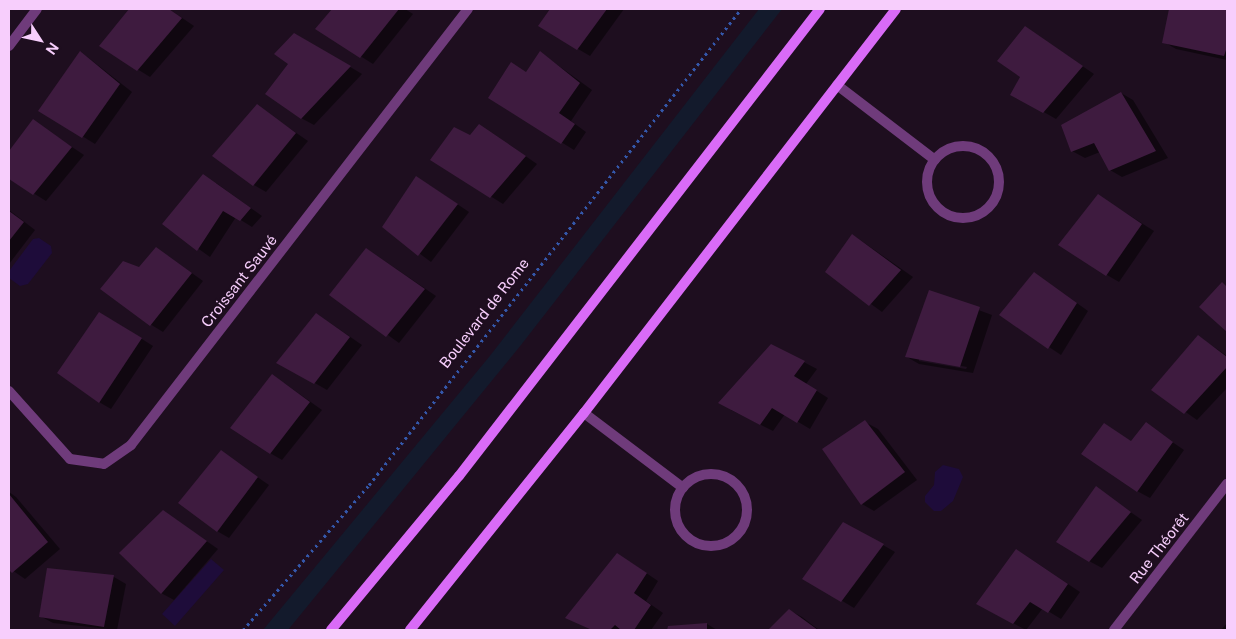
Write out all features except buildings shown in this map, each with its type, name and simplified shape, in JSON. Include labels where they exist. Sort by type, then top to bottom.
[{"type":"main road","points":[[331,630],[459,476],[820,9]]},
{"type":"main road","points":[[410,630],[584,413],[896,9]]},
{"type":"street","points":[[9,46],[38,9]]},
{"type":"street","name":"Croissant Sauvé","points":[[9,391],[70,459],[104,464],[131,445],[468,9]]},
{"type":"street","points":[[837,85],[935,160]]},
{"type":"street","points":[[963,146],[986,154],[996,167],[999,183],[991,205],[969,218],[944,213],[933,201],[928,185],[935,160],[947,150],[963,146]]},
{"type":"street","points":[[584,413],[683,488]]},
{"type":"street","points":[[703,475],[719,475],[734,482],[744,494],[748,510],[739,533],[725,543],[709,546],[686,536],[676,512],[683,488],[703,475]]},
{"type":"street","name":"Rue Théorêt","points":[[1114,630],[1227,484]]},
{"type":"path","name":"Boulevard de Rome","points":[[243,630],[369,485],[741,9]]},
{"type":"shaded area","points":[[759,9],[782,9],[521,345],[288,630],[263,630],[489,357]]},
{"type":"shaded area","points":[[39,238],[51,246],[52,253],[28,284],[20,286],[9,278],[9,271],[33,239]]},
{"type":"shaded area","points":[[943,465],[959,469],[963,477],[953,501],[941,511],[934,511],[925,502],[925,496],[934,485],[935,472]]},
{"type":"shaded area","points":[[211,559],[224,570],[175,626],[162,614]]}]
